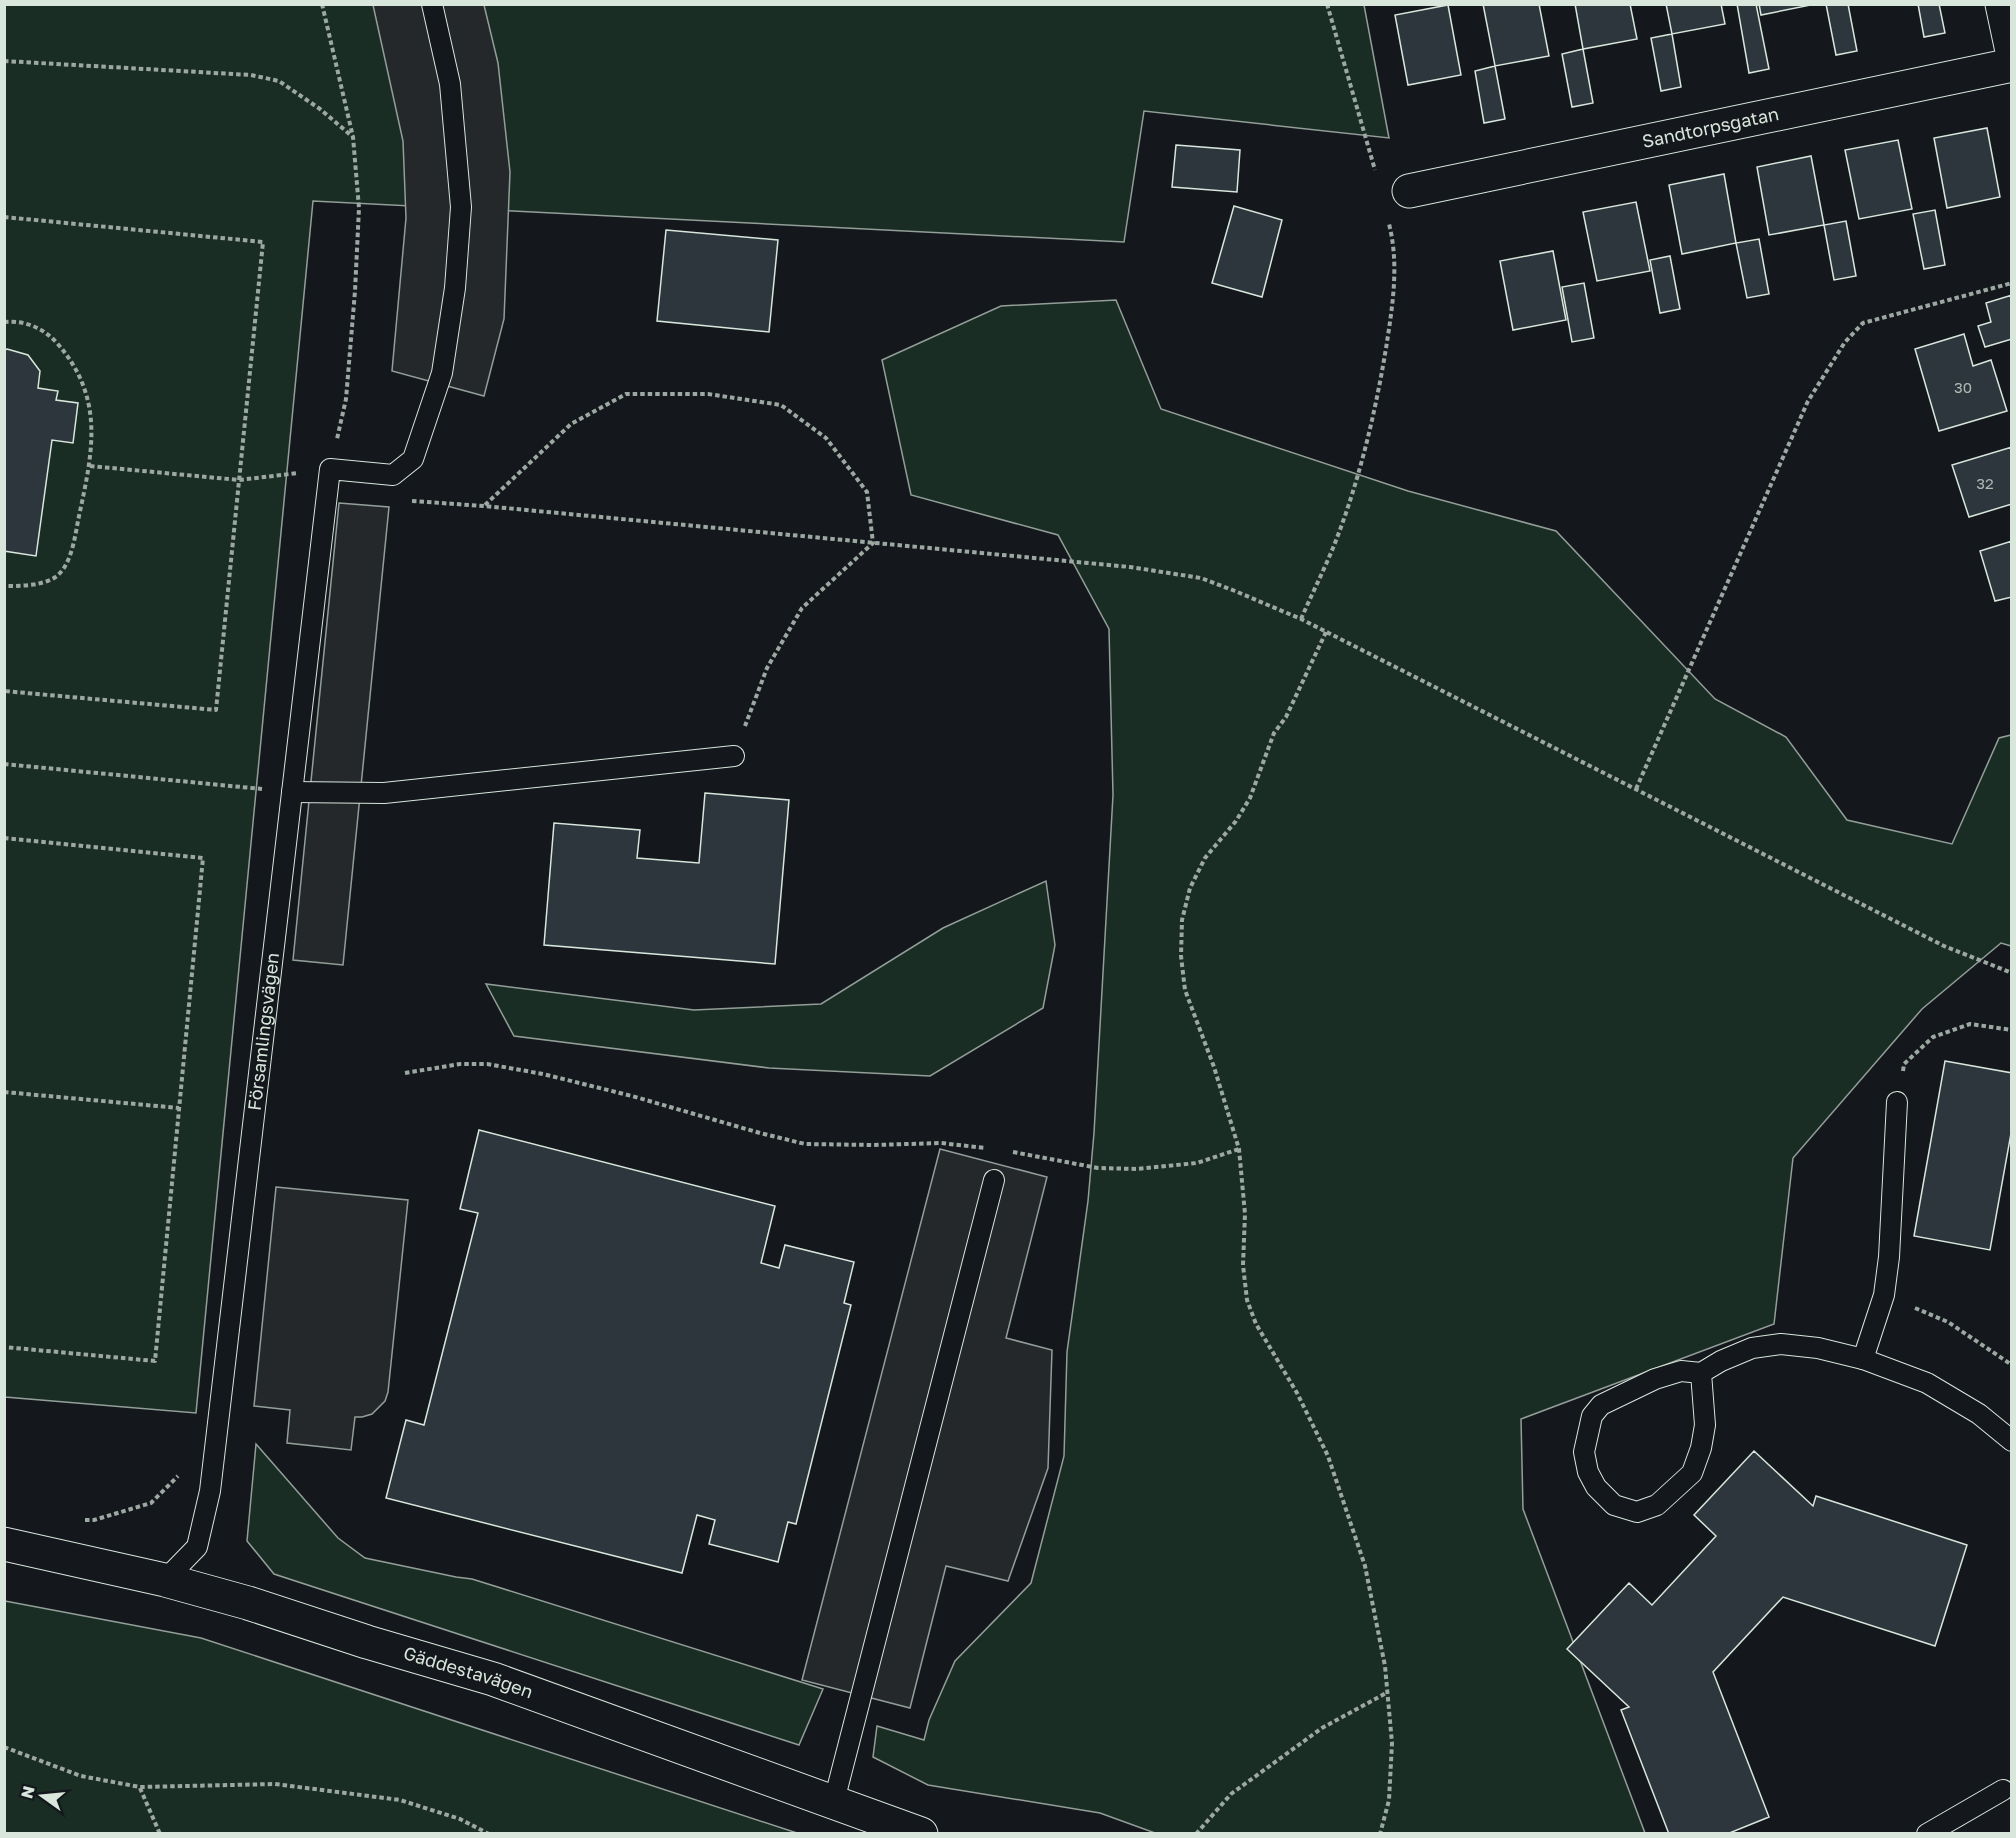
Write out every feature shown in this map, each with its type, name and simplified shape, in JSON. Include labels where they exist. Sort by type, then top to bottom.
[{"type":"street","points":[[2002,4],[2012,51]]},
{"type":"street","name":"Sandtorpsgatan","points":[[1409,191],[2012,65]]},
{"type":"street","name":"Gäddestavägen","points":[[4,1544],[165,1580],[248,1603],[367,1642],[493,1679],[921,1833]]},
{"type":"lane","points":[[330,469],[393,475],[412,459],[442,373],[455,288],[461,207],[450,84],[432,4]]},
{"type":"lane","name":"Församlingsvägen","points":[[165,1580],[197,1548],[210,1491],[330,469]]},
{"type":"lane","points":[[292,792],[384,793],[734,756]]},
{"type":"lane","points":[[1863,1359],[1884,1294],[1889,1257],[1897,1102]]},
{"type":"lane","points":[[834,1801],[994,1180]]},
{"type":"lane","points":[[1701,1373],[1705,1425],[1701,1448],[1692,1473],[1657,1505],[1637,1512],[1614,1505],[1596,1487],[1588,1472],[1584,1452],[1592,1416],[1601,1405],[1655,1379],[1681,1371],[1701,1373],[1721,1361],[1752,1348],[1781,1344],[1818,1348],[1863,1359],[1927,1383],[1979,1414],[2012,1441]]},
{"type":"lane","points":[[1927,1833],[2009,1791]]},
{"type":"path","points":[[90,466],[239,480],[330,469],[346,399],[359,208],[353,137],[322,4]]},
{"type":"path","points":[[1327,4],[1377,176]]},
{"type":"path","points":[[4,61],[251,75],[279,81],[320,109],[353,137]]},
{"type":"path","points":[[4,217],[263,242],[216,710],[4,691]]},
{"type":"path","points":[[1301,619],[1346,511],[1380,383],[1393,303],[1394,262],[1388,218]]},
{"type":"path","points":[[1636,789],[1808,401],[1845,342],[1863,323],[2012,283]]},
{"type":"path","points":[[4,322],[13,321],[33,325],[48,333],[68,356],[78,373],[90,403],[92,431],[90,466],[68,561],[54,578],[30,585],[4,586]]},
{"type":"path","points":[[484,506],[571,424],[626,394],[708,394],[782,405],[826,438],[867,492],[873,543]]},
{"type":"path","points":[[401,500],[873,543],[1176,573],[1201,578],[1301,619],[1944,946],[2012,973]]},
{"type":"path","points":[[734,756],[767,668],[802,608],[873,543]]},
{"type":"path","points":[[1326,632],[1286,717],[1274,733],[1250,798],[1236,821],[1205,858],[1190,888],[1182,920],[1181,956],[1185,990],[1214,1067],[1239,1149],[1245,1214],[1243,1265],[1247,1300],[1256,1324],[1297,1394],[1328,1456],[1365,1566],[1385,1666],[1392,1743],[1389,1800],[1380,1833]]},
{"type":"path","points":[[4,764],[292,792]]},
{"type":"path","points":[[4,838],[203,858],[155,1361],[4,1347]]},
{"type":"path","points":[[1897,1102],[1904,1064],[1933,1037],[1970,1024],[2012,1030]]},
{"type":"path","points":[[405,1073],[460,1064],[487,1064],[543,1074],[632,1096],[760,1133],[805,1143],[874,1145],[941,1143],[989,1149]]},
{"type":"path","points":[[4,1092],[179,1108]]},
{"type":"path","points":[[1002,1151],[1037,1155],[1098,1168],[1137,1169],[1197,1163],[1239,1149]]},
{"type":"path","points":[[1884,1294],[1948,1322],[2012,1365]]},
{"type":"path","points":[[82,1520],[93,1520],[151,1503],[180,1475]]},
{"type":"path","points":[[1196,1833],[1231,1794],[1322,1728],[1388,1692]]},
{"type":"path","points":[[4,1747],[81,1776],[140,1787],[275,1784],[400,1800],[460,1819],[489,1833]]},
{"type":"path","points":[[140,1787],[160,1833]]},
{"type":"green space","points":[[4,5],[1364,5],[1389,138],[1144,111],[1124,242],[313,201],[196,1413],[5,1397]]},
{"type":"green space","points":[[1116,300],[1161,409],[1408,491],[1556,531],[1715,699],[1786,737],[1847,820],[1952,844],[1999,738],[2011,735],[2011,946],[2001,943],[1922,1009],[1793,1158],[1774,1324],[1521,1419],[1523,1509],[1645,1833],[1155,1833],[1100,1813],[928,1785],[873,1757],[877,1726],[924,1740],[929,1720],[955,1661],[1031,1583],[1064,1456],[1067,1352],[1088,1201],[1094,1133],[1113,795],[1109,629],[1058,535],[911,495],[882,360],[1001,306]]},
{"type":"green space","points":[[1046,881],[1055,945],[1043,1008],[930,1076],[769,1068],[514,1036],[486,984],[694,1010],[821,1004],[943,928]]},
{"type":"green space","points":[[256,1444],[338,1538],[365,1558],[472,1579],[823,1689],[799,1745],[274,1574],[247,1541]]},
{"type":"green space","points":[[5,1601],[201,1638],[797,1833],[5,1833]]},
{"type":"shaded area","points":[[373,5],[484,5],[498,63],[510,172],[504,319],[484,396],[392,371],[406,218],[403,141]]},
{"type":"shaded area","points":[[339,503],[389,507],[343,965],[293,960]]},
{"type":"shaded area","points":[[940,1149],[1047,1177],[1006,1338],[1052,1350],[1048,1468],[1008,1581],[946,1566],[910,1708],[802,1680]]},
{"type":"shaded area","points":[[276,1187],[408,1200],[388,1392],[385,1401],[372,1414],[355,1417],[351,1450],[287,1443],[290,1410],[254,1406]]},
{"type":"building","points":[[1483,4],[1539,4],[1549,56],[1495,66]]},
{"type":"building","points":[[1575,4],[1630,4],[1637,39],[1583,49]]},
{"type":"building","points":[[1666,4],[1721,4],[1725,24],[1672,34]]},
{"type":"building","points":[[1737,4],[1756,4],[1769,69],[1749,73]]},
{"type":"building","points":[[1759,4],[1811,4],[1811,5],[1761,15]]},
{"type":"building","points":[[1826,4],[1848,4],[1857,51],[1836,55]]},
{"type":"building","points":[[1918,4],[1939,4],[1945,33],[1924,37]]},
{"type":"building","points":[[1448,5],[1461,75],[1408,85],[1395,15]]},
{"type":"building","points":[[1672,34],[1681,87],[1661,91],[1651,38]]},
{"type":"building","points":[[1583,49],[1593,103],[1572,107],[1562,54]]},
{"type":"building","points":[[1495,66],[1505,119],[1484,123],[1475,71]]},
{"type":"building","points":[[1987,128],[2000,197],[1947,208],[1934,138]]},
{"type":"building","points":[[1898,140],[1912,209],[1859,219],[1845,150]]},
{"type":"building","points":[[1176,145],[1240,150],[1237,192],[1172,187]]},
{"type":"building","points":[[1811,156],[1824,225],[1769,235],[1757,167]]},
{"type":"building","points":[[1724,174],[1736,243],[1682,254],[1669,185]]},
{"type":"building","points":[[1636,202],[1650,271],[1597,281],[1583,212]]},
{"type":"building","points":[[1234,206],[1282,220],[1262,297],[1212,283]]},
{"type":"building","points":[[1935,210],[1945,265],[1924,269],[1913,214]]},
{"type":"building","points":[[1846,221],[1856,276],[1834,280],[1824,225]]},
{"type":"building","points":[[666,230],[778,240],[769,332],[657,321]]},
{"type":"building","points":[[1759,239],[1769,294],[1747,298],[1736,243]]},
{"type":"building","points":[[1553,251],[1566,320],[1513,330],[1500,261]]},
{"type":"building","points":[[1670,256],[1680,309],[1660,313],[1650,260]]},
{"type":"building","points":[[1584,283],[1594,338],[1572,342],[1562,287]]},
{"type":"building","points":[[2012,295],[2012,339],[1985,347],[1978,326],[1991,322],[1986,303]]},
{"type":"building","points":[[1964,334],[1973,366],[1991,360],[2007,411],[1939,431],[1915,349]]},
{"type":"building","points":[[7,349],[28,355],[40,371],[38,388],[58,391],[56,400],[78,403],[73,443],[52,440],[36,556],[4,551],[4,351]]},
{"type":"building","points":[[2012,447],[2012,504],[1969,517],[1952,465]]},
{"type":"building","points":[[2012,541],[2012,597],[1995,601],[1980,551]]},
{"type":"building","points":[[705,793],[789,800],[775,964],[544,945],[554,823],[640,830],[637,858],[699,863]]},
{"type":"building","points":[[1945,1061],[2012,1073],[2012,1128],[1990,1250],[1914,1236]]},
{"type":"building","points":[[479,1130],[775,1206],[761,1263],[779,1268],[785,1245],[854,1262],[844,1303],[851,1305],[796,1524],[788,1522],[778,1562],[709,1544],[715,1520],[697,1515],[682,1573],[386,1498],[406,1420],[424,1425],[478,1213],[460,1209]]},
{"type":"building","points":[[1754,1451],[1813,1506],[1816,1496],[1967,1545],[1935,1646],[1783,1597],[1713,1672],[1769,1817],[1727,1834],[1669,1834],[1621,1710],[1629,1707],[1567,1649],[1629,1583],[1652,1605],[1716,1536],[1694,1515]]}]
